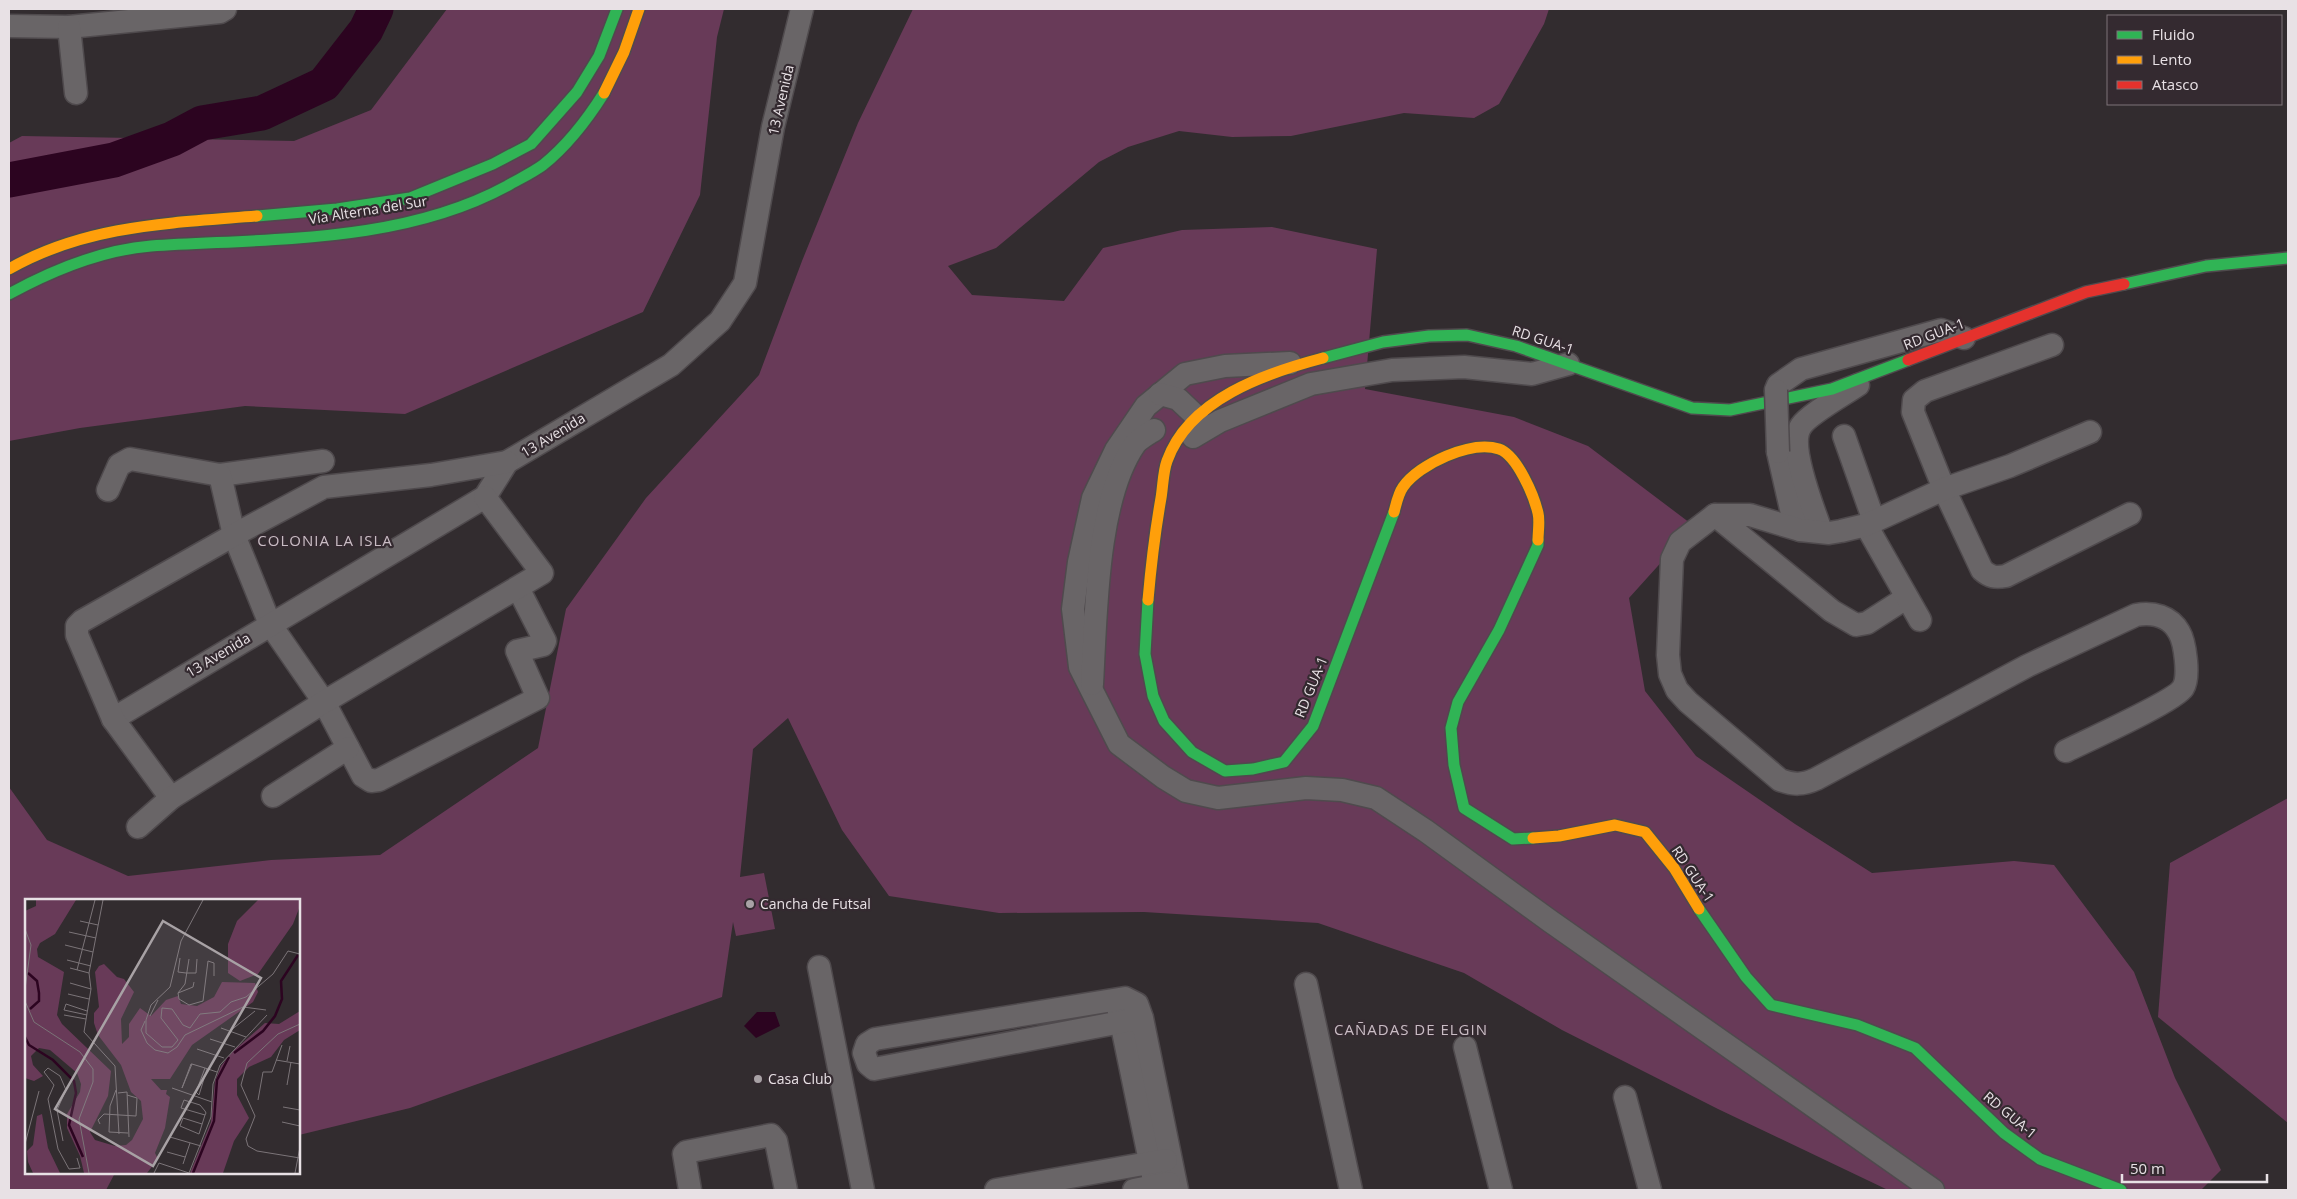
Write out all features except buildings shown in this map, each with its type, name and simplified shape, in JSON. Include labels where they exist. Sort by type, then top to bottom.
[{"type":"main road","name":"Vía Alterna del Sur","points":[[9,269],[30,257],[81,238],[136,226],[337,209],[410,198],[493,164],[532,144],[577,92],[599,56],[617,9]]},
{"type":"main road","name":"Vía Alterna del Sur","points":[[9,294],[41,276],[89,258],[140,247],[340,233],[418,219],[454,210],[504,188],[543,165],[572,137],[595,108],[617,70],[639,9]]},
{"type":"main road","name":"RD GUA-1","points":[[2121,1190],[2040,1158],[2011,1138],[1915,1048],[1857,1025],[1771,1005],[1746,977],[1697,906],[1674,868],[1645,832],[1615,825],[1559,836],[1513,839],[1464,808],[1454,765],[1451,728],[1458,702],[1499,630],[1538,545],[1538,514],[1526,482],[1515,462],[1500,449],[1479,447],[1458,451],[1431,463],[1403,487],[1313,726],[1284,762],[1253,769],[1225,771],[1192,752],[1164,721],[1153,696],[1145,654],[1150,560],[1168,461],[1184,430],[1195,427],[1204,410],[1230,394],[1303,363],[1383,342],[1429,336],[1467,335],[1516,346],[1692,408],[1730,410],[1832,389],[2086,292],[2206,266],[2288,258]]},
{"type":"street","points":[[9,26],[70,26],[220,12],[225,9]]},
{"type":"street","name":"13 Avenida","points":[[113,719],[485,497],[507,462],[671,365],[720,321],[745,283],[773,127],[802,9]]},
{"type":"street","points":[[70,26],[76,93]]},
{"type":"street","points":[[1810,531],[1792,509],[1778,452],[1776,390],[1778,385],[1802,369],[1942,330],[1964,338]]},
{"type":"street","points":[[2052,345],[1925,391],[1914,400],[1913,412],[1944,489],[1982,570],[1989,576],[1997,578],[2006,576],[2130,514]]},
{"type":"street","points":[[1303,363],[1225,366],[1185,374],[1146,406],[1116,450],[1092,498],[1079,562],[1073,609],[1080,667],[1120,744],[1163,777],[1186,791],[1218,798],[1306,788],[1342,790],[1376,798],[1426,831],[1550,921],[1933,1190]]},
{"type":"street","points":[[1160,394],[1178,399],[1195,427],[1220,421],[1311,384],[1392,370],[1464,367],[1532,374],[1568,364]]},
{"type":"street","points":[[1810,531],[1797,448],[1799,430],[1807,420],[1877,372]]},
{"type":"street","points":[[1092,692],[1102,538],[1118,480],[1136,443],[1154,430]]},
{"type":"street","points":[[2066,751],[2167,700],[2184,687],[2187,674],[2182,641],[2180,633],[2169,621],[2153,614],[2136,615],[2027,666],[1816,780],[1799,785],[1780,780],[1688,702],[1677,690],[1670,674],[1668,655],[1672,559],[1680,542],[1715,515],[1750,515],[1810,531],[1842,531],[1870,523],[1944,489],[2010,466],[2090,432]]},
{"type":"street","points":[[1844,436],[1870,523],[1906,598],[1920,620]]},
{"type":"street","points":[[108,490],[119,465],[130,459],[220,475],[323,461]]},
{"type":"street","points":[[171,798],[113,719],[77,635],[77,626],[82,621],[234,534],[324,487],[431,475],[507,462]]},
{"type":"street","points":[[220,475],[234,534],[270,624],[324,702],[363,776],[371,781],[379,780],[538,698],[517,651],[543,645],[545,641],[518,588]]},
{"type":"street","points":[[138,827],[171,798],[324,702],[542,574],[485,497]]},
{"type":"street","points":[[1715,515],[1832,610],[1856,626],[1867,623],[1906,598]]},
{"type":"street","points":[[273,796],[348,748]]},
{"type":"street","points":[[819,967],[863,1190]]},
{"type":"street","points":[[1306,984],[1351,1190]]},
{"type":"street","points":[[1132,1020],[874,1069],[868,1064],[864,1053],[868,1044],[875,1039],[1125,998],[1137,1004],[1132,1020],[1160,1161],[1159,1188]]},
{"type":"street","points":[[1465,1048],[1501,1190]]},
{"type":"street","points":[[1625,1097],[1650,1190]]},
{"type":"street","points":[[690,1190],[684,1154],[686,1152],[771,1135],[776,1141],[786,1190]]},
{"type":"street","points":[[996,1190],[1160,1161]]},
{"type":"shaded area","points":[[447,9],[724,9],[717,37],[700,195],[643,312],[405,414],[245,406],[80,428],[9,441],[9,143],[22,136],[294,141],[371,110]]},
{"type":"shaded area","points":[[913,9],[1549,9],[1544,24],[1499,104],[1474,118],[1404,113],[1291,136],[1232,137],[1179,131],[1128,147],[1099,162],[996,248],[948,266],[972,295],[1064,301],[1103,248],[1182,230],[1272,227],[1377,249],[1365,389],[1514,417],[1588,446],[1694,526],[1629,598],[1645,691],[1696,756],[1795,824],[1872,873],[2014,861],[2054,865],[2134,972],[2175,1078],[2221,1170],[2201,1190],[1888,1190],[1718,1109],[1562,1030],[1464,973],[1318,923],[1144,912],[999,913],[889,896],[842,830],[788,718],[753,749],[740,877],[764,873],[775,929],[736,936],[733,922],[722,997],[410,1108],[300,1135],[300,899],[25,899],[25,1174],[114,1174],[106,1190],[9,1190],[9,787],[47,840],[128,876],[271,860],[380,855],[538,748],[566,609],[646,498],[759,375],[802,261],[858,123]]},
{"type":"shaded area","points":[[2288,798],[2288,1123],[2158,1017],[2170,863]]},
{"type":"shaded area","points":[[757,1012],[775,1012],[780,1026],[756,1038],[744,1026]]},
{"type":"waterway","points":[[9,180],[114,160],[172,139],[202,123],[262,113],[324,84],[366,30],[376,9]]},
{"type":"traffic: fast","points":[[257,216],[337,209],[410,198],[493,164],[531,144],[577,92],[599,56],[617,9]]},
{"type":"traffic: fast","points":[[9,294],[78,262],[132,248],[333,235],[423,219],[466,205],[507,186],[543,165],[576,132],[604,93]]},
{"type":"traffic: fast","points":[[2124,284],[2206,266],[2288,258]]},
{"type":"traffic: fast","points":[[1323,358],[1383,342],[1429,336],[1467,335],[1516,346],[1692,408],[1730,410],[1832,389],[1908,360]]},
{"type":"traffic: fast","points":[[1148,600],[1145,654],[1153,696],[1164,721],[1192,752],[1225,771],[1253,769],[1284,762],[1313,726],[1394,512]]},
{"type":"traffic: fast","points":[[1533,838],[1513,839],[1464,808],[1454,765],[1451,728],[1458,702],[1499,630],[1538,545],[1538,540]]},
{"type":"traffic: fast","points":[[1699,909],[1746,977],[1771,1005],[1857,1025],[1915,1048],[2004,1133],[2040,1159],[2121,1190]]},
{"type":"traffic: slow","points":[[604,93],[624,52],[639,9]]},
{"type":"traffic: slow","points":[[9,269],[38,254],[68,243],[99,235],[161,224],[257,216]]},
{"type":"traffic: slow","points":[[1148,600],[1153,549],[1165,470],[1167,461],[1178,439],[1193,421],[1211,405],[1232,392],[1278,372],[1323,358]]},
{"type":"traffic: slow","points":[[1394,512],[1398,496],[1403,487],[1411,478],[1433,462],[1474,448],[1487,447],[1499,449],[1512,459],[1529,487],[1539,516],[1538,540]]},
{"type":"traffic: slow","points":[[1533,838],[1559,836],[1615,825],[1645,832],[1674,868],[1699,909]]},
{"type":"traffic: jam","points":[[1908,360],[2086,292],[2124,284]]},
{"type":"place","name":"Cancha de Futsal","points":[[750,904]]},
{"type":"place","name":"Casa Club","points":[[758,1079]]},
{"type":"district","name":"COLONIA LA ISLA","points":[[325,541]]},
{"type":"district","name":"CAÑADAS DE ELGIN","points":[[1411,1030]]}]
